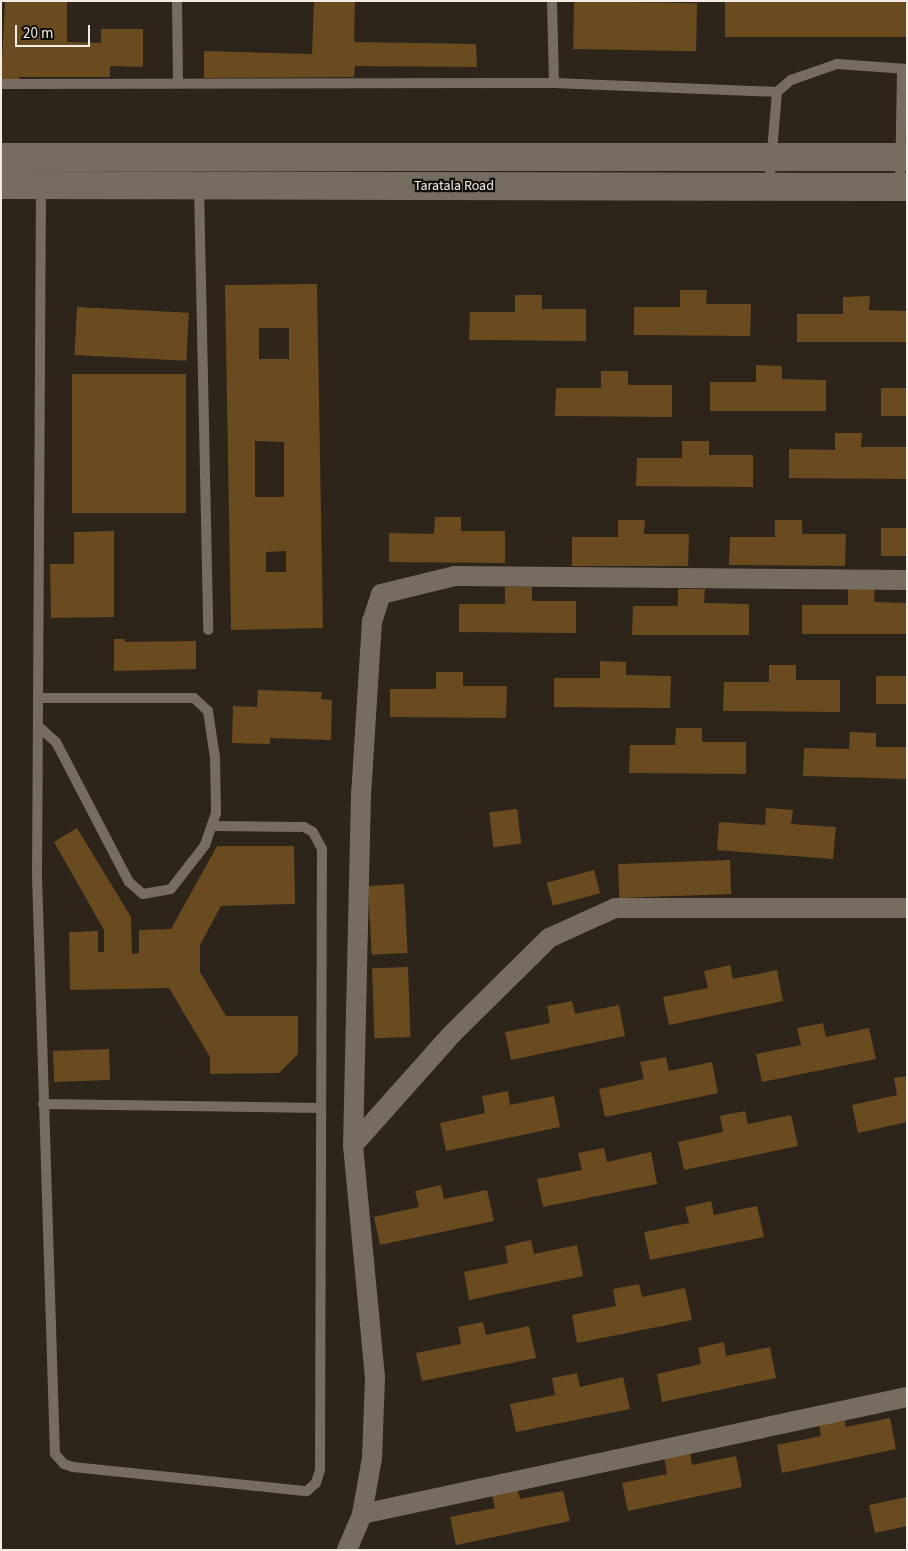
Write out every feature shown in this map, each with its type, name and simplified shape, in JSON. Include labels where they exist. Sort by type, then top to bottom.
[{"type":"main road","points":[[1,157],[904,157]]},
{"type":"main road","name":"Taratala Road","points":[[1,185],[903,187]]},
{"type":"street","points":[[348,1550],[362,1514],[372,1458],[375,1377],[353,1145],[361,794],[372,621],[381,594],[455,576],[907,580]]},
{"type":"street","points":[[353,1145],[452,1034],[549,938],[615,908],[907,908]]},
{"type":"street","points":[[362,1514],[907,1397]]},
{"type":"lane","points":[[177,1],[178,83]]},
{"type":"lane","points":[[552,1],[554,83]]},
{"type":"lane","points":[[1,84],[554,83],[777,92],[791,80],[837,64],[904,69],[903,187]]},
{"type":"lane","points":[[769,186],[777,92]]},
{"type":"lane","points":[[41,185],[37,876],[52,1440],[58,1460],[74,1467],[300,1491],[316,1483],[320,1470],[322,849],[319,840],[304,827],[213,826]]},
{"type":"lane","points":[[199,186],[208,630]]},
{"type":"lane","points":[[38,698],[194,698],[202,703],[208,711],[215,758],[217,797],[213,826],[196,858],[171,889],[144,894],[129,882],[56,742],[38,726]]},
{"type":"lane","points":[[43,1104],[321,1108]]},
{"type":"building","points":[[5,1],[67,1],[67,42],[101,43],[101,29],[143,29],[143,67],[110,66],[110,77],[19,77],[20,81],[1,81]]},
{"type":"building","points":[[314,1],[355,1],[354,42],[476,44],[477,67],[355,66],[354,77],[204,78],[204,51],[312,54]]},
{"type":"building","points":[[574,1],[697,3],[696,51],[573,49]]},
{"type":"building","points":[[725,1],[907,1],[907,37],[725,37]]},
{"type":"building","points":[[317,284],[323,628],[231,630],[225,285]],"holes":[[[259,328],[289,328],[289,359],[259,359]],[[255,441],[284,442],[284,497],[255,497]],[[286,551],[286,572],[266,572],[266,552]]]},
{"type":"building","points":[[680,290],[707,290],[706,304],[751,304],[750,336],[634,335],[634,307],[680,307]]},
{"type":"building","points":[[515,295],[542,295],[542,309],[586,309],[586,341],[469,340],[470,312],[515,312]]},
{"type":"building","points":[[870,296],[869,310],[907,311],[907,342],[797,342],[797,314],[843,314],[843,297]]},
{"type":"building","points":[[77,307],[189,313],[186,361],[74,355]]},
{"type":"building","points":[[756,365],[782,366],[782,379],[826,380],[826,411],[710,411],[710,382],[756,382]]},
{"type":"building","points":[[601,371],[628,371],[628,385],[672,385],[672,417],[555,416],[556,388],[601,388]]},
{"type":"building","points":[[72,374],[186,374],[186,513],[72,513]]},
{"type":"building","points":[[881,388],[907,388],[907,416],[881,416]]},
{"type":"building","points":[[835,433],[862,433],[861,447],[906,447],[906,479],[789,478],[789,449],[835,450]]},
{"type":"building","points":[[682,441],[709,441],[709,455],[753,455],[753,487],[636,486],[637,458],[682,458]]},
{"type":"building","points":[[435,517],[461,517],[461,531],[505,531],[505,563],[389,562],[389,533],[434,534]]},
{"type":"building","points":[[618,520],[645,520],[644,534],[689,534],[688,566],[572,566],[572,537],[618,537]]},
{"type":"building","points":[[775,520],[802,520],[802,534],[846,534],[845,566],[729,565],[730,537],[775,537]]},
{"type":"building","points":[[881,528],[907,528],[907,556],[881,556]]},
{"type":"building","points":[[114,531],[114,617],[51,618],[50,564],[74,564],[74,532]]},
{"type":"building","points":[[505,587],[532,587],[532,601],[576,601],[576,633],[459,632],[459,604],[505,604]]},
{"type":"building","points":[[848,588],[875,588],[874,602],[907,603],[907,634],[802,634],[802,605],[848,605]]},
{"type":"building","points":[[678,589],[705,589],[704,603],[749,604],[749,635],[632,635],[633,606],[678,606]]},
{"type":"building","points":[[114,639],[125,639],[125,642],[196,641],[196,669],[114,671]]},
{"type":"building","points":[[600,661],[626,662],[626,675],[671,676],[670,708],[554,707],[554,678],[600,678]]},
{"type":"building","points":[[769,665],[796,665],[796,680],[840,680],[840,712],[723,711],[724,682],[769,682]]},
{"type":"building","points":[[436,672],[463,672],[463,686],[507,686],[506,718],[390,717],[390,689],[436,689]]},
{"type":"building","points":[[876,676],[907,676],[907,704],[876,704]]},
{"type":"building","points":[[258,690],[322,692],[321,699],[332,700],[331,740],[270,738],[270,744],[232,743],[233,706],[257,707]]},
{"type":"building","points":[[676,728],[702,728],[702,742],[746,742],[746,774],[629,773],[630,745],[675,745]]},
{"type":"building","points":[[850,732],[876,733],[876,747],[907,747],[907,779],[803,776],[804,748],[849,749]]},
{"type":"building","points":[[766,808],[793,810],[791,824],[836,827],[833,859],[717,850],[719,822],[765,825]]},
{"type":"building","points":[[517,809],[521,844],[493,847],[489,812]]},
{"type":"building","points":[[77,828],[131,917],[132,954],[139,953],[139,930],[171,929],[217,846],[294,846],[295,904],[221,906],[200,945],[200,972],[226,1016],[298,1016],[298,1054],[279,1073],[210,1074],[210,1057],[169,988],[70,990],[69,932],[98,931],[98,952],[104,952],[104,930],[54,842]]},
{"type":"building","points":[[730,860],[731,894],[619,898],[618,864]]},
{"type":"building","points":[[594,870],[600,893],[553,906],[547,883]]},
{"type":"building","points":[[404,884],[408,953],[372,955],[368,886]]},
{"type":"building","points":[[730,965],[733,979],[777,970],[783,1001],[669,1025],[663,997],[708,988],[704,971]]},
{"type":"building","points":[[408,967],[410,1037],[374,1038],[372,968]]},
{"type":"building","points":[[572,1001],[575,1014],[619,1005],[625,1036],[511,1060],[505,1032],[550,1023],[547,1006]]},
{"type":"building","points":[[823,1023],[826,1037],[869,1028],[876,1059],[762,1082],[756,1054],[801,1045],[797,1028]]},
{"type":"building","points":[[109,1049],[110,1080],[54,1082],[53,1051]]},
{"type":"building","points":[[666,1057],[669,1071],[712,1062],[718,1093],[605,1117],[599,1089],[644,1079],[640,1062]]},
{"type":"building","points":[[907,1076],[907,1122],[858,1133],[852,1105],[897,1095],[894,1078]]},
{"type":"building","points":[[508,1091],[510,1105],[554,1096],[560,1127],[446,1151],[440,1123],[485,1113],[482,1096]]},
{"type":"building","points":[[745,1111],[748,1124],[791,1115],[798,1146],[684,1170],[678,1142],[723,1132],[720,1116]]},
{"type":"building","points":[[604,1148],[607,1162],[651,1152],[657,1184],[543,1207],[537,1179],[582,1170],[578,1153]]},
{"type":"building","points":[[441,1185],[444,1199],[487,1190],[494,1221],[380,1245],[374,1217],[419,1207],[415,1191]]},
{"type":"building","points":[[711,1201],[714,1215],[757,1206],[764,1237],[650,1260],[644,1232],[689,1223],[685,1207]]},
{"type":"building","points":[[531,1240],[534,1254],[577,1245],[583,1276],[469,1300],[464,1272],[508,1263],[505,1246]]},
{"type":"building","points":[[639,1284],[642,1297],[685,1288],[692,1320],[577,1343],[572,1315],[616,1306],[613,1289]]},
{"type":"building","points":[[483,1322],[486,1335],[529,1326],[536,1358],[422,1381],[416,1353],[461,1344],[458,1327]]},
{"type":"building","points":[[724,1342],[726,1356],[770,1347],[776,1378],[662,1402],[657,1374],[701,1364],[698,1348]]},
{"type":"building","points":[[577,1373],[580,1387],[623,1377],[630,1409],[516,1432],[510,1404],[555,1395],[552,1378]]},
{"type":"building","points":[[844,1413],[846,1427],[890,1418],[896,1449],[782,1473],[777,1445],[821,1436],[818,1419]]},
{"type":"building","points":[[690,1452],[692,1465],[736,1456],[742,1487],[628,1511],[622,1483],[667,1474],[664,1457]]},
{"type":"building","points":[[517,1486],[520,1499],[563,1491],[570,1521],[456,1545],[450,1517],[495,1508],[491,1491]]},
{"type":"building","points":[[907,1497],[907,1526],[875,1533],[869,1505]]}]
